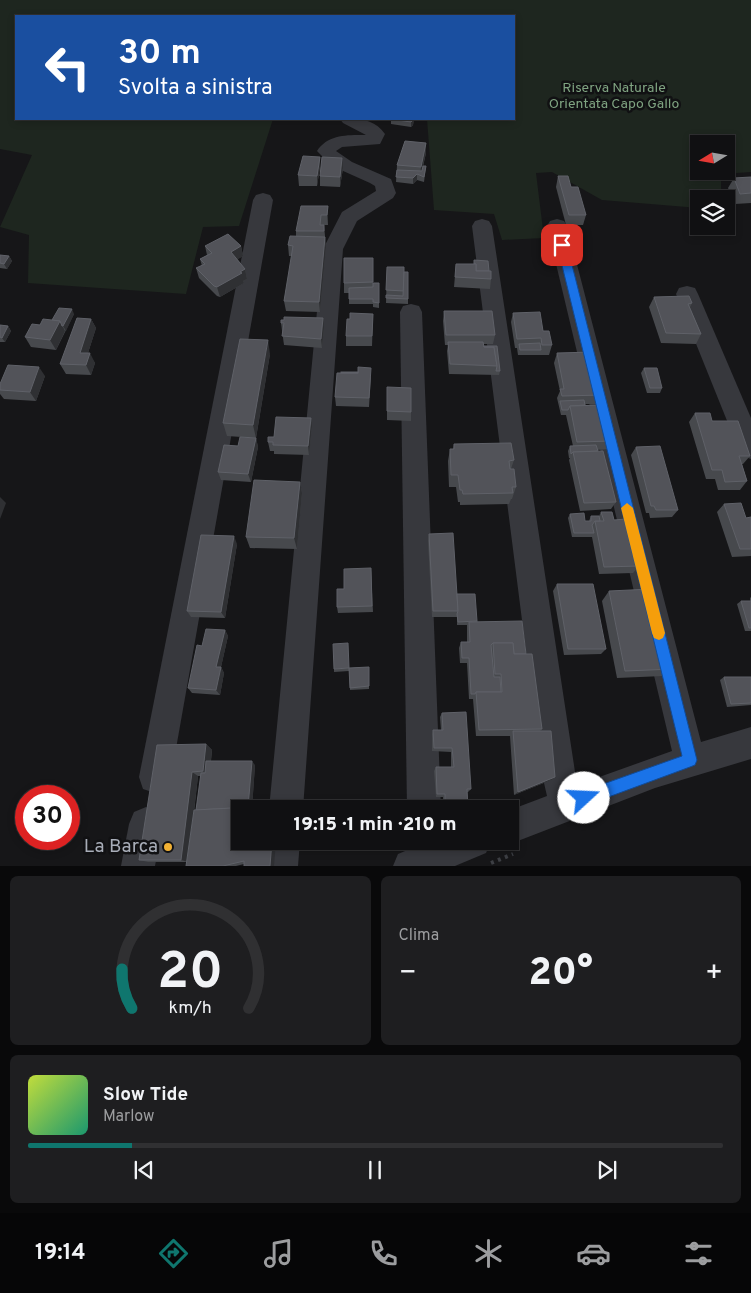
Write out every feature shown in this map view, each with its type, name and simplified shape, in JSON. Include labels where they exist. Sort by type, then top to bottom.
[{"type":"street","points":[[287,800],[332,249],[349,217],[386,193],[384,183],[376,177],[342,164],[326,151],[333,144],[340,142],[362,143],[373,140],[376,134],[370,128],[351,120]]},
{"type":"street","points":[[138,866],[263,200]]},
{"type":"street","points":[[482,226],[557,770],[566,805]]},
{"type":"street","points":[[557,226],[690,760]]},
{"type":"street","points":[[687,294],[751,448]]},
{"type":"street","points":[[411,312],[424,800]]},
{"type":"street","points":[[519,823],[690,760],[751,743]]},
{"type":"street","points":[[281,866],[282,850]]},
{"type":"street","points":[[420,855],[439,850]]},
{"type":"green space","name":"Riserva Naturale Orientata Capo Gallo","points":[[0,0],[751,0],[751,172],[735,173],[735,135],[690,135],[690,180],[721,180],[721,190],[690,190],[690,207],[602,200],[552,172],[536,173],[544,238],[502,240],[494,214],[434,210],[427,120],[515,120],[515,15],[15,15],[15,120],[273,120],[239,226],[203,227],[186,294],[28,283],[29,235],[0,227],[32,155],[0,149]]},
{"type":"building","points":[[405,141],[426,143],[421,167],[397,165]]},
{"type":"building","points":[[303,156],[320,157],[317,176],[298,175]]},
{"type":"building","points":[[322,157],[342,158],[340,177],[320,176]]},
{"type":"building","points":[[423,166],[426,166],[424,177],[417,174],[413,178],[396,177],[397,170],[422,171]]},
{"type":"building","points":[[558,176],[568,176],[571,187],[578,187],[586,215],[569,215]]},
{"type":"building","points":[[751,177],[751,193],[740,194],[735,178]]},
{"type":"building","points":[[301,206],[328,206],[327,215],[321,215],[320,225],[324,225],[324,231],[296,231]]},
{"type":"building","points":[[228,234],[241,246],[231,252],[245,269],[240,272],[242,273],[217,287],[196,268],[205,264],[200,259],[212,253],[205,246]]},
{"type":"building","points":[[290,236],[325,237],[319,302],[284,301],[293,246],[288,245]]},
{"type":"building","points":[[0,255],[9,256],[4,264],[0,263]]},
{"type":"building","points":[[344,258],[373,258],[373,282],[344,283]]},
{"type":"building","points":[[474,260],[488,261],[489,271],[476,271]]},
{"type":"building","points":[[456,264],[476,264],[476,271],[491,271],[491,279],[455,277]]},
{"type":"building","points":[[387,267],[404,267],[404,291],[386,290]]},
{"type":"building","points":[[404,272],[408,272],[408,299],[386,298],[386,295],[403,296]]},
{"type":"building","points":[[373,283],[379,283],[379,303],[373,302],[373,299],[349,299],[349,288],[373,287]]},
{"type":"building","points":[[689,296],[692,303],[688,304],[701,334],[666,333],[654,297]]},
{"type":"building","points":[[59,308],[72,309],[63,326],[60,321],[52,320]]},
{"type":"building","points":[[444,311],[492,311],[495,335],[446,335]]},
{"type":"building","points":[[540,312],[543,331],[549,331],[552,345],[542,345],[541,338],[517,339],[513,313]]},
{"type":"building","points":[[350,313],[373,314],[372,336],[346,336],[347,319],[350,319]]},
{"type":"building","points":[[284,317],[323,318],[321,339],[282,336],[284,323],[281,323],[281,320],[284,320]]},
{"type":"building","points":[[77,318],[91,319],[80,353],[90,353],[86,365],[60,364]]},
{"type":"building","points":[[43,319],[60,321],[50,340],[25,337],[32,324],[40,325]]},
{"type":"building","points":[[0,325],[8,326],[2,338],[0,337]]},
{"type":"building","points":[[240,339],[268,340],[253,425],[223,423]]},
{"type":"building","points":[[448,342],[483,342],[484,347],[494,347],[497,366],[450,364]]},
{"type":"building","points":[[540,343],[541,350],[520,350],[519,344]]},
{"type":"building","points":[[484,346],[497,346],[500,371],[496,371],[494,347]]},
{"type":"building","points":[[593,352],[603,395],[562,396],[560,389],[564,389],[557,353]]},
{"type":"building","points":[[8,365],[39,367],[30,392],[0,390],[0,384]]},
{"type":"building","points":[[358,367],[371,368],[369,398],[335,397],[337,373],[358,373]]},
{"type":"building","points":[[644,368],[657,368],[662,388],[650,388]]},
{"type":"building","points":[[358,372],[358,373],[341,373]]},
{"type":"building","points":[[387,387],[411,388],[411,412],[387,411]]},
{"type":"building","points":[[584,400],[585,405],[570,406],[568,410],[562,410],[560,401]]},
{"type":"building","points":[[603,405],[612,441],[577,442],[570,406]]},
{"type":"building","points":[[695,413],[710,413],[712,421],[738,421],[750,456],[739,456],[747,481],[725,482],[722,470],[712,470]]},
{"type":"building","points":[[276,417],[311,418],[308,446],[273,445],[273,442],[268,442],[268,437],[274,437]]},
{"type":"building","points":[[240,437],[256,438],[248,474],[218,472],[224,445],[238,446]]},
{"type":"building","points":[[511,443],[514,460],[509,461],[510,469],[514,469],[516,487],[512,487],[513,493],[463,494],[462,490],[460,490],[458,475],[451,475],[450,449],[454,449],[454,444]]},
{"type":"building","points":[[596,445],[598,451],[573,452],[571,454],[570,446]]},
{"type":"building","points":[[660,446],[678,510],[656,510],[654,506],[651,506],[636,447]]},
{"type":"building","points":[[603,451],[616,502],[584,503],[573,452]]},
{"type":"building","points":[[254,480],[300,482],[294,538],[246,537]]},
{"type":"building","points":[[741,503],[746,518],[751,517],[751,549],[740,549],[724,504]]},
{"type":"building","points":[[601,512],[612,512],[614,520],[626,519],[639,566],[604,567],[595,521],[604,521]]},
{"type":"building","points":[[584,513],[585,521],[591,521],[591,516],[599,516],[600,521],[595,521],[592,525],[594,533],[574,533],[570,514]]},
{"type":"building","points":[[453,533],[458,611],[433,611],[429,534]]},
{"type":"building","points":[[201,535],[234,536],[221,612],[187,611]]},
{"type":"building","points":[[371,568],[372,606],[337,607],[337,589],[344,589],[344,569]]},
{"type":"building","points":[[557,584],[593,584],[606,649],[568,649]]},
{"type":"building","points":[[652,589],[673,669],[625,671],[609,591]]},
{"type":"building","points":[[457,594],[475,594],[477,621],[458,622]]},
{"type":"building","points":[[741,601],[751,601],[751,628],[749,628]]},
{"type":"building","points":[[522,621],[526,654],[514,654],[513,643],[493,643],[491,645],[494,677],[500,677],[501,692],[476,692],[471,694],[469,658],[462,658],[461,642],[470,642],[469,622]]},
{"type":"building","points":[[206,629],[225,630],[216,667],[221,667],[216,690],[188,688],[197,645],[202,646]]},
{"type":"building","points":[[348,643],[349,668],[334,669],[333,644]]},
{"type":"building","points":[[493,643],[513,643],[514,654],[532,654],[542,729],[479,730],[476,692],[502,692],[501,674],[495,674]]},
{"type":"building","points":[[369,667],[369,686],[350,688],[349,668]]},
{"type":"building","points":[[724,677],[751,677],[751,703],[731,704]]},
{"type":"building","points":[[466,712],[471,789],[467,789],[468,800],[445,800],[445,794],[437,794],[436,767],[454,767],[452,748],[434,748],[433,730],[443,730],[442,713]]},
{"type":"building","points":[[513,731],[551,731],[555,777],[518,792]]},
{"type":"building","points":[[206,744],[203,771],[192,772],[181,860],[139,860],[157,745]]},
{"type":"building","points":[[206,761],[252,761],[249,800],[231,800],[231,808],[196,810],[201,773],[205,773]]},
{"type":"building","points":[[231,808],[231,850],[271,850],[270,866],[244,866],[244,861],[223,866],[186,866],[194,810]]},
{"type":"slow traffic","points":[[627,508],[659,633]]},
{"type":"place","name":"La Barca","points":[[168,847]]},
{"type":"route","points":[[562,245],[690,760],[584,798]]}]
